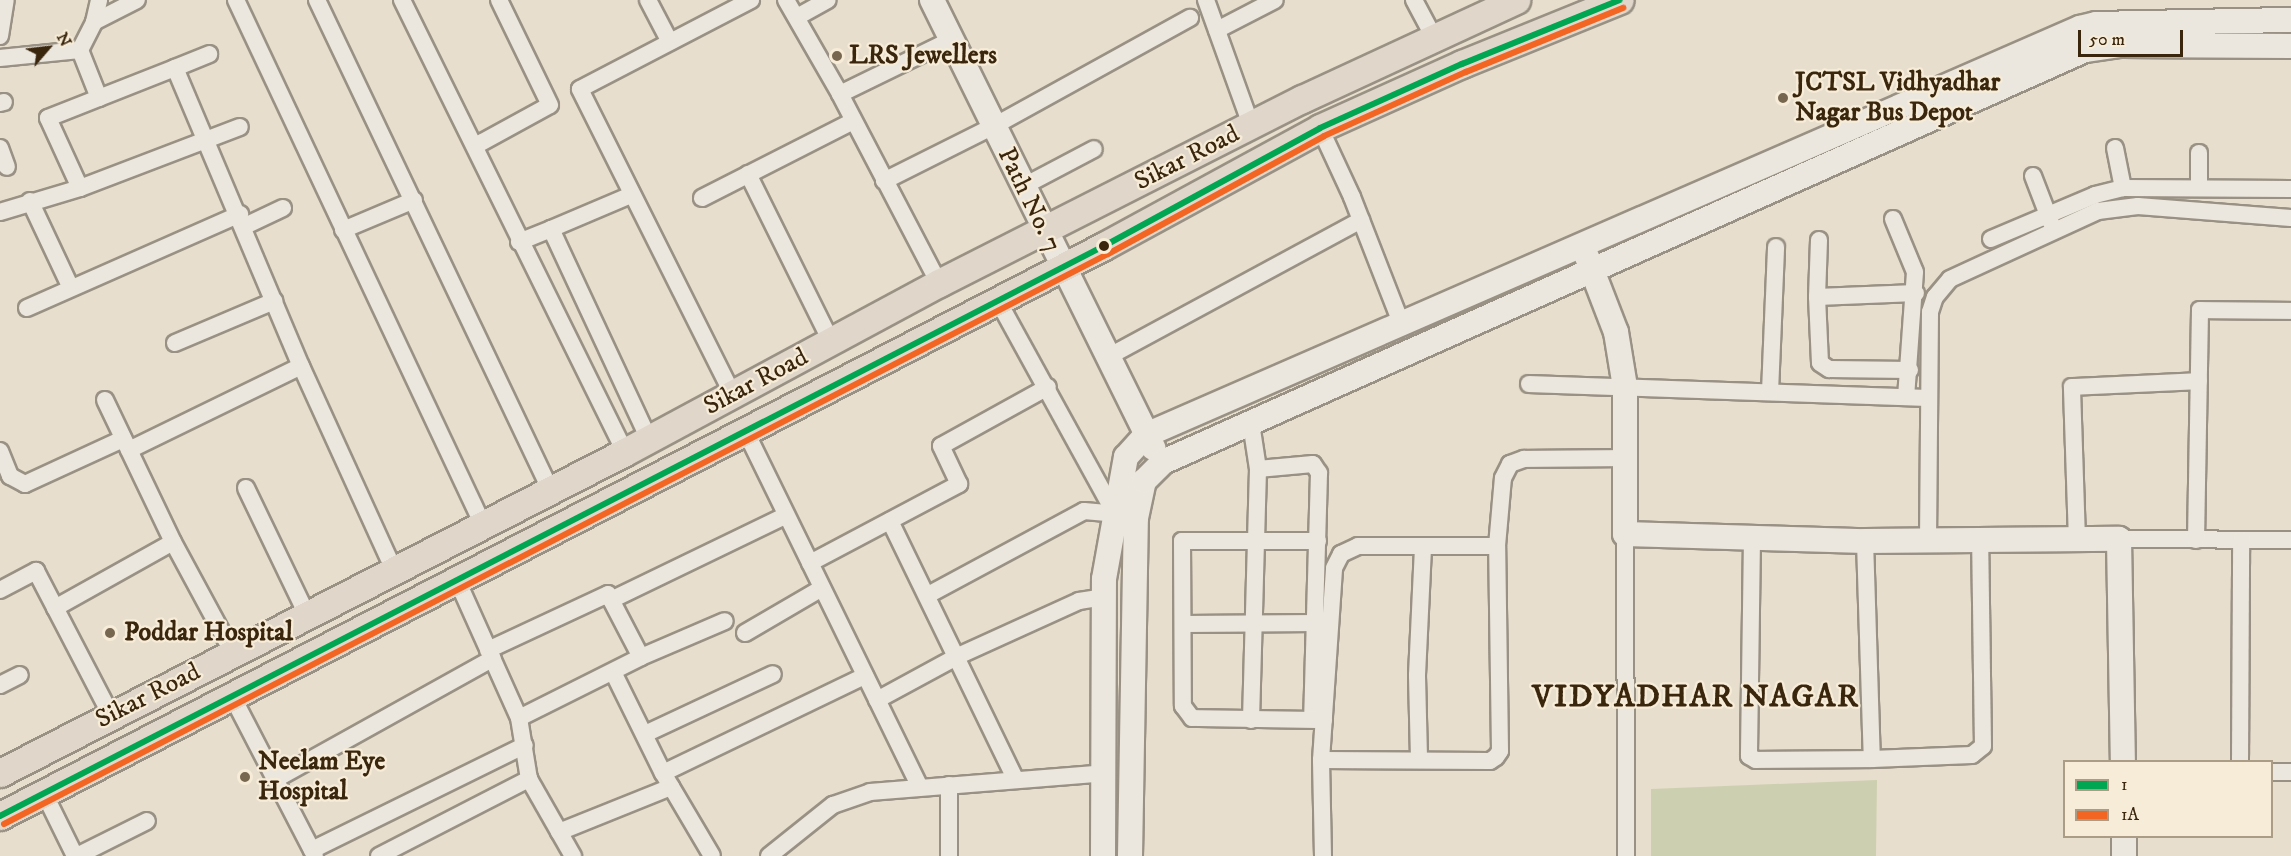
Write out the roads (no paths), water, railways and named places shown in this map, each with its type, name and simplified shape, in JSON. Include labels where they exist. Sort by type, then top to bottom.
[{"type":"main road","name":"Sikar Road","points":[[0,773],[625,452],[939,283],[1433,35],[1516,0]]},
{"type":"main road","points":[[0,816],[231,694],[458,580],[1061,267],[1320,128],[1462,64],[1620,0]]},
{"type":"street","points":[[0,36],[6,0]]},
{"type":"street","points":[[99,0],[94,22],[80,50],[99,98]]},
{"type":"street","points":[[94,22],[137,0]]},
{"type":"street","points":[[236,0],[483,525]]},
{"type":"street","points":[[317,0],[414,200],[550,491]]},
{"type":"street","points":[[402,0],[475,146],[519,242],[625,452]]},
{"type":"street","points":[[475,146],[550,105],[499,0]]},
{"type":"street","points":[[648,0],[670,42]]},
{"type":"street","points":[[733,394],[631,195],[580,89],[751,0]]},
{"type":"street","points":[[786,0],[840,94],[939,283]]},
{"type":"street","points":[[797,17],[828,0]]},
{"type":"street","name":"Path No. 7","points":[[932,0],[953,39],[1106,358],[1162,462]]},
{"type":"street","points":[[1206,0],[1251,125]]},
{"type":"street","points":[[1217,30],[1275,0]]},
{"type":"street","points":[[1414,0],[1433,35]]},
{"type":"street","points":[[884,181],[994,126],[1190,18]]},
{"type":"street","points":[[1130,856],[1126,458],[1146,435],[1401,323],[1583,248],[2080,28],[2103,24],[2291,20]]},
{"type":"street","points":[[840,94],[953,39]]},
{"type":"street","points":[[1103,856],[1104,597],[1125,515],[1144,481],[1162,462],[2085,50],[2121,45],[2291,46]]},
{"type":"street","points":[[0,58],[80,50]]},
{"type":"street","points":[[80,188],[48,118],[209,54]]},
{"type":"street","points":[[176,68],[242,220],[301,366],[394,570]]},
{"type":"street","points":[[702,198],[853,121]]},
{"type":"street","points":[[0,212],[30,201],[80,188],[208,143],[240,128]]},
{"type":"street","points":[[1320,128],[1361,220],[1401,323]]},
{"type":"street","points":[[0,148],[7,167]]},
{"type":"street","points":[[2115,148],[2123,188]]},
{"type":"street","points":[[1022,186],[1094,149]]},
{"type":"street","points":[[2199,153],[2199,187]]},
{"type":"street","points":[[748,174],[831,341]]},
{"type":"street","points":[[2033,176],[2050,221]]},
{"type":"street","points":[[1928,541],[1927,398],[1930,312],[1935,297],[1950,279],[2050,221],[2123,188],[2291,189]]},
{"type":"street","points":[[519,242],[631,195]]},
{"type":"street","points":[[343,230],[414,200]]},
{"type":"street","points":[[30,201],[71,288]]},
{"type":"street","points":[[1991,239],[2050,221],[2138,206],[2291,218]]},
{"type":"street","points":[[27,308],[71,288],[242,220],[283,208]]},
{"type":"street","points":[[1893,219],[1915,273],[1916,293],[1906,397]]},
{"type":"street","points":[[1106,358],[1361,220]]},
{"type":"street","points":[[551,229],[649,439]]},
{"type":"street","points":[[1819,240],[1817,297],[1820,363],[1829,369],[1910,370]]},
{"type":"street","points":[[1770,392],[1776,247]]},
{"type":"street","points":[[1583,248],[1616,332],[1625,387],[1623,458],[1626,856]]},
{"type":"street","points":[[1817,297],[1916,293]]},
{"type":"street","points":[[997,299],[1125,515]]},
{"type":"street","points":[[175,344],[274,301]]},
{"type":"street","points":[[2196,540],[2200,310],[2291,311]]},
{"type":"street","points":[[0,451],[5,477],[25,484],[126,445],[301,366]]},
{"type":"street","points":[[2078,540],[2072,387],[2199,381]]},
{"type":"street","points":[[1529,384],[1927,398]]},
{"type":"street","points":[[810,562],[959,484],[941,446],[1048,387]]},
{"type":"street","points":[[105,400],[172,542],[233,653]]},
{"type":"street","points":[[1251,423],[1258,469],[1256,625],[1251,720]]},
{"type":"street","points":[[745,430],[785,516],[810,562],[920,788]]},
{"type":"street","points":[[1321,760],[1490,761],[1500,751],[1497,546],[1503,478],[1510,464],[1524,459],[1623,458]]},
{"type":"street","points":[[1258,469],[1302,463],[1317,466],[1318,720],[1323,856]]},
{"type":"street","points":[[246,488],[307,615]]},
{"type":"street","points":[[928,595],[1084,511],[1125,515]]},
{"type":"street","points":[[611,600],[785,516]]},
{"type":"street","points":[[890,521],[958,656],[1016,780]]},
{"type":"street","points":[[1625,534],[1865,541],[2291,540]]},
{"type":"street","points":[[1752,538],[1749,756],[1756,760],[1972,755],[1983,746],[1980,541]]},
{"type":"street","points":[[2119,539],[2123,760]]},
{"type":"street","points":[[2240,760],[2241,540]]},
{"type":"street","points":[[1318,541],[1182,541],[1185,624],[1183,706],[1186,713],[1192,718],[1318,720]]},
{"type":"street","points":[[1865,541],[1872,759]]},
{"type":"street","points":[[55,608],[172,542]]},
{"type":"street","points":[[1318,720],[1335,568],[1341,554],[1358,546],[1423,549],[1497,546]]},
{"type":"street","points":[[1419,759],[1417,675],[1423,549]]},
{"type":"street","points":[[0,590],[36,571],[111,715]]},
{"type":"street","points":[[458,580],[519,718],[529,779],[571,855]]},
{"type":"street","points":[[745,633],[822,588]]},
{"type":"street","points":[[276,779],[490,654],[608,594],[640,657]]},
{"type":"street","points":[[877,700],[958,656],[1080,601],[1104,597]]},
{"type":"street","points":[[519,718],[614,674],[640,657],[725,621]]},
{"type":"street","points":[[1185,624],[1317,623]]},
{"type":"street","points":[[614,674],[667,780],[712,856]]},
{"type":"street","points":[[645,734],[773,674]]},
{"type":"street","points":[[0,686],[20,675]]},
{"type":"street","points":[[559,832],[667,780],[865,676]]},
{"type":"street","points":[[231,694],[313,853],[525,745]]},
{"type":"street","points":[[2273,772],[2291,772]]},
{"type":"street","points":[[769,856],[833,805],[870,792],[1104,773]]},
{"type":"street","points":[[379,856],[529,779]]},
{"type":"street","points":[[949,785],[949,856]]},
{"type":"street","points":[[44,793],[76,856],[147,821]]},
{"type":"street","points":[[2124,838],[2124,856]]},
{"type":"place","name":"LRS Jewellers","points":[[837,56]]},
{"type":"place","name":"JCTSL Vidhyadhar Nagar Bus Depot","points":[[1783,98]]},
{"type":"place","name":"Poddar Hospital","points":[[110,633]]},
{"type":"place","name":"Neelam Eye Hospital","points":[[245,777]]},
{"type":"district","name":"VIDYADHAR NAGAR","points":[[1696,697]]}]
